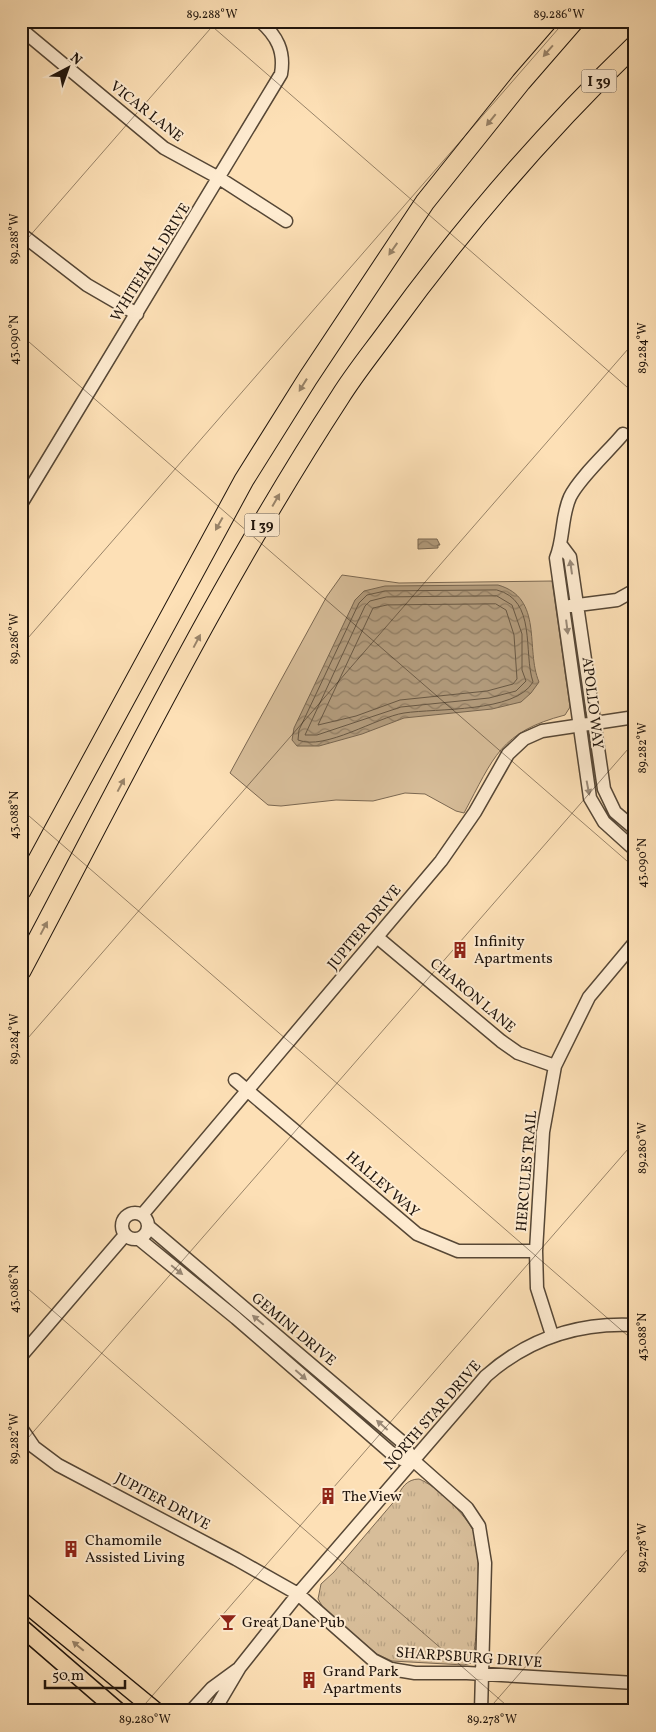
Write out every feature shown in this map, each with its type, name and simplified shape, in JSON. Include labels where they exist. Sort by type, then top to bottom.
[{"type":"highway","name":"I 39","points":[[21,891],[225,514],[308,378],[425,202],[521,82],[574,21]]},
{"type":"highway","name":"I 39","points":[[21,971],[217,604],[279,494],[341,395],[416,291],[485,204],[554,127],[635,45]]},
{"type":"main road","points":[[21,1600],[156,1711]]},
{"type":"main road","points":[[21,1627],[118,1711]]},
{"type":"street","name":"WHITEHALL DRIVE","points":[[21,504],[281,74],[282,56],[278,40],[260,21]]},
{"type":"street","name":"VICAR LANE","points":[[21,30],[164,148],[219,178],[286,221]]},
{"type":"street","points":[[21,234],[87,285],[137,314]]},
{"type":"street","name":"APOLLO WAY","points":[[624,434],[570,497],[561,528],[561,545],[556,558],[565,607],[588,788],[594,807],[604,822],[635,850]]},
{"type":"street","name":"APOLLO WAY","points":[[561,545],[570,557],[604,789],[615,812],[635,830]]},
{"type":"street","points":[[565,607],[617,600],[635,590]]},
{"type":"street","name":"JUPITER DRIVE","points":[[145,1221],[249,1090],[454,844],[496,773],[515,746],[542,730],[635,717]]},
{"type":"street","name":"CHARON LANE","points":[[377,937],[518,1053],[555,1066]]},
{"type":"street","name":"HERCULES TRAIL","points":[[552,1335],[537,1288],[536,1251],[543,1132],[555,1066],[589,997],[635,942]]},
{"type":"street","name":"HALLEY WAY","points":[[236,1080],[417,1234],[458,1251],[536,1251]]},
{"type":"street","points":[[134,1213],[145,1221],[146,1234],[139,1239],[132,1239],[125,1235],[122,1223],[126,1216],[134,1213]]},
{"type":"street","name":"GEMINI DRIVE","points":[[145,1221],[401,1440],[414,1461],[468,1508],[479,1526],[485,1563],[481,1711]]},
{"type":"street","points":[[21,1356],[125,1235]]},
{"type":"street","name":"GEMINI DRIVE","points":[[139,1239],[236,1318],[390,1452],[402,1459],[414,1461]]},
{"type":"street","name":"NORTH STAR DRIVE","points":[[214,1711],[240,1667],[298,1594],[486,1376],[503,1361],[525,1347],[552,1335],[589,1326],[635,1324]]},
{"type":"street","name":"JUPITER DRIVE","points":[[21,1428],[34,1447],[58,1465],[236,1558],[298,1594]]},
{"type":"street","name":"SHARPSBURG DRIVE","points":[[298,1594],[373,1660],[385,1667],[414,1672],[635,1683]]},
{"type":"street","name":"NORTH STAR DRIVE","points":[[191,1711],[212,1688],[240,1667]]},
{"type":"green space","points":[[342,575],[399,583],[552,581],[570,707],[565,715],[526,730],[501,749],[483,776],[464,813],[456,811],[425,794],[405,793],[373,801],[336,800],[281,806],[268,805],[230,773],[327,596]]},
{"type":"green space","points":[[415,1479],[419,1479],[435,1488],[461,1513],[476,1538],[477,1623],[471,1663],[464,1665],[392,1661],[377,1654],[324,1609],[318,1599],[321,1584],[334,1572],[397,1498],[405,1485]]},
{"type":"water","points":[[418,539],[437,539],[440,545],[438,545],[438,548],[418,549]]},
{"type":"water","points":[[498,585],[512,592],[522,601],[530,626],[535,669],[539,682],[521,702],[492,709],[404,718],[362,734],[319,746],[297,746],[292,740],[294,728],[355,600],[364,591],[385,586]]},
{"type":"place","name":"Infinity Apartments","points":[[460,950]]},
{"type":"place","name":"The View","points":[[328,1496]]},
{"type":"place","name":"Chamomile Assisted Living","points":[[71,1549]]},
{"type":"place","name":"Great Dane Pub","points":[[228,1622]]},
{"type":"place","name":"Grand Park Apartments","points":[[309,1680]]}]
